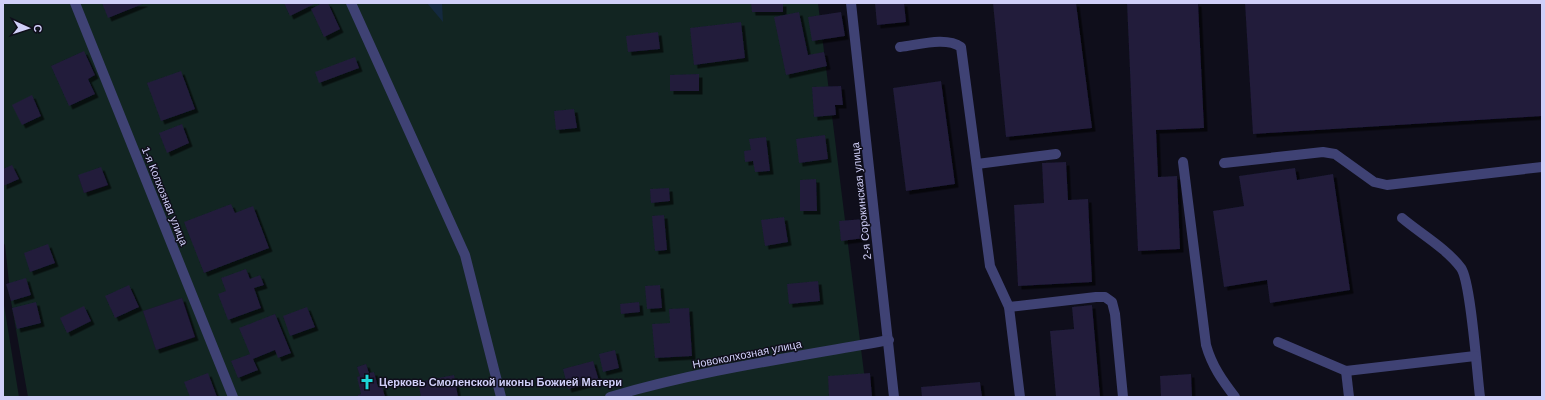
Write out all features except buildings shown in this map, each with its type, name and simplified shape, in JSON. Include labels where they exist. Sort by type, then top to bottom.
[{"type":"street","name":"1-я Колхозная улица","points":[[75,3],[233,397]]},
{"type":"street","points":[[351,3],[465,255],[501,397]]},
{"type":"street","name":"2-я Сорокинская улица","points":[[851,3],[889,340],[894,397]]},
{"type":"street","points":[[900,47],[945,41],[954,42],[961,47],[990,266],[1009,308],[1020,397]]},
{"type":"street","points":[[1224,163],[1323,152],[1335,154],[1374,182],[1388,184],[1542,168]]},
{"type":"street","points":[[977,164],[1056,154]]},
{"type":"street","points":[[1183,162],[1206,345],[1210,360],[1218,374],[1235,397]]},
{"type":"street","points":[[1402,218],[1452,257],[1462,269],[1468,289],[1480,397]]},
{"type":"street","points":[[1009,308],[1096,297],[1105,297],[1112,302],[1115,314],[1123,397]]},
{"type":"street","name":"Новоколхозная улица","points":[[610,397],[674,381],[889,340]]},
{"type":"street","points":[[1278,342],[1346,371],[1475,356]]},
{"type":"street","points":[[1346,371],[1349,397]]},
{"type":"green space","points":[[3,3],[818,3],[867,397],[28,397],[11,301],[5,245],[3,242]]},
{"type":"green space","points":[[3,299],[19,397],[3,397]]},
{"type":"water","points":[[427,3],[442,3],[443,22]]},
{"type":"place","name":"Церковь Смоленской иконы Божией Матери","points":[[367,382]]}]
